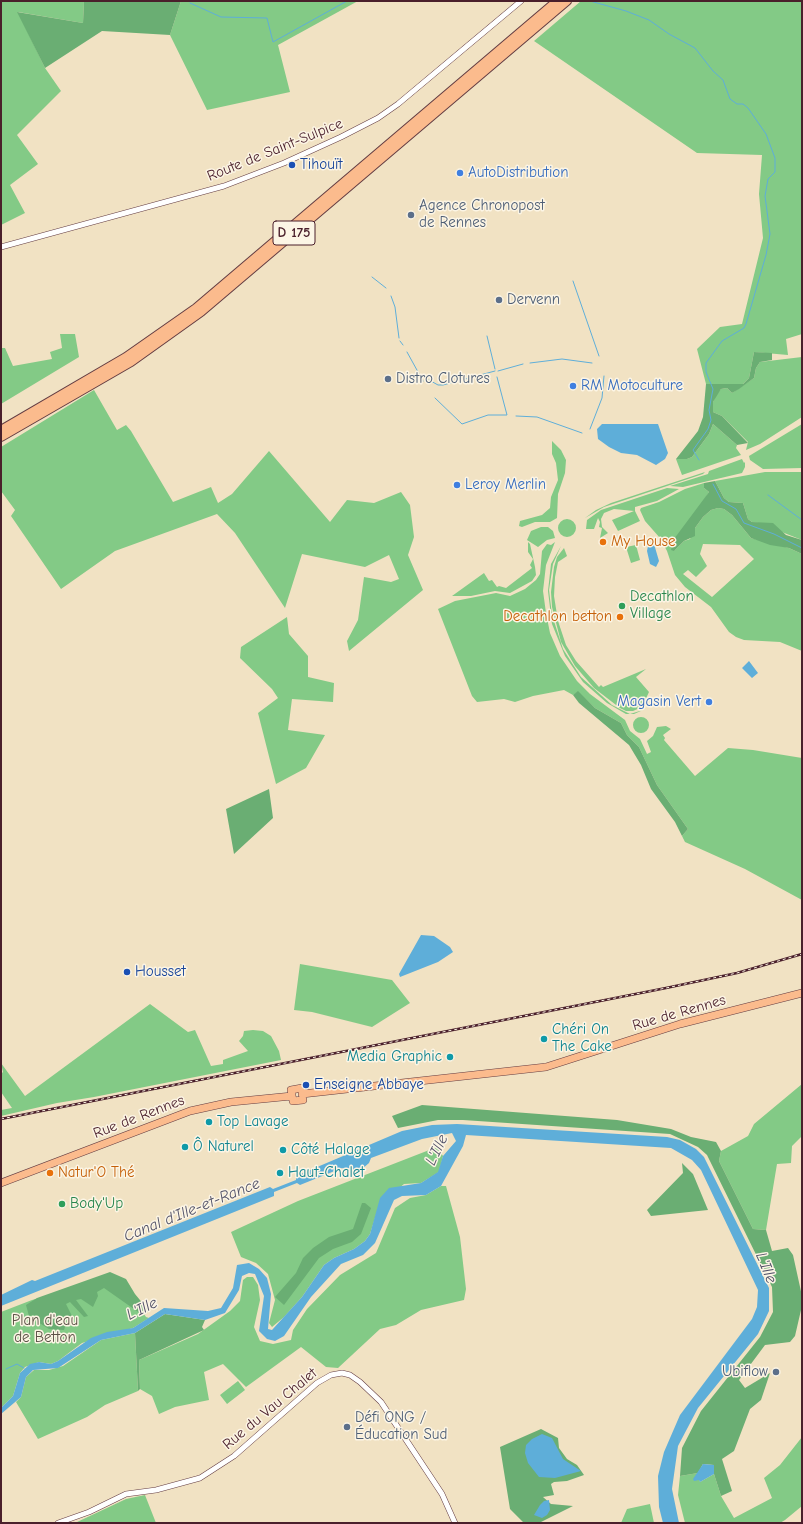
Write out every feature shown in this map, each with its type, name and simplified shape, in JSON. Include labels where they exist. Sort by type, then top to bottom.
[{"type":"highway","name":"D 175","points":[[1,430],[126,357],[196,308],[557,1]]},
{"type":"highway","name":"D 175","points":[[1,437],[131,362],[201,312],[566,1]]},
{"type":"main road","name":"Rue de Rennes","points":[[1,1183],[190,1111],[230,1102],[292,1096],[293,1101],[303,1100],[302,1094],[546,1067],[680,1024],[802,993]]},
{"type":"street","name":"Route de Saint-Sulpice","points":[[1,247],[224,186],[341,137],[378,118],[398,104],[521,1]]},
{"type":"street","name":"Rue du Vau Chalet","points":[[58,1523],[89,1512],[126,1494],[156,1490],[200,1478],[234,1456],[317,1383],[331,1375],[342,1373],[350,1375],[360,1382],[381,1402],[442,1494],[455,1523]]},
{"type":"green space","points":[[1,1],[84,1],[83,23],[18,12],[45,68],[61,91],[17,135],[38,164],[10,185],[25,213],[1,225]]},
{"type":"green space","points":[[84,1],[181,1],[170,35],[102,31],[45,68],[17,12],[83,23]]},
{"type":"green space","points":[[181,1],[358,1],[278,45],[290,92],[207,110],[170,35]]},
{"type":"green space","points":[[581,1],[802,1],[802,334],[786,339],[788,355],[754,352],[749,378],[743,384],[706,384],[697,349],[720,327],[742,324],[763,238],[759,194],[762,155],[697,153],[534,41]]},
{"type":"green space","points":[[60,334],[75,334],[79,357],[1,404],[1,348],[5,348],[13,366],[52,359],[50,352],[62,348]]},
{"type":"green space","points":[[754,352],[772,353],[772,360],[760,362],[756,368],[754,378],[732,393],[727,388],[721,389],[713,402],[713,412],[722,416],[748,443],[737,445],[713,424],[709,434],[692,457],[687,459],[676,459],[698,431],[703,417],[706,384],[743,384],[749,378]]},
{"type":"green space","points":[[802,357],[802,417],[760,444],[746,450],[748,442],[722,416],[713,412],[713,402],[716,395],[721,389],[727,388],[732,393],[754,378],[756,368],[760,362]]},
{"type":"green space","points":[[94,390],[117,430],[126,425],[131,431],[173,502],[211,487],[218,503],[232,494],[269,451],[330,522],[347,500],[374,503],[401,492],[410,505],[414,537],[408,555],[423,590],[349,651],[347,641],[358,620],[364,577],[391,582],[399,579],[389,555],[365,567],[302,554],[285,608],[235,533],[217,514],[115,551],[61,589],[11,516],[15,510],[1,491],[1,447]]},
{"type":"green space","points":[[713,424],[737,445],[736,448],[741,455],[682,475],[676,459],[687,459],[692,457],[709,434]]},
{"type":"green space","points":[[802,424],[802,468],[763,469],[750,460],[749,456]]},
{"type":"green space","points":[[552,441],[561,450],[566,460],[565,473],[558,494],[557,518],[550,522],[535,522],[522,527],[519,526],[520,521],[542,515],[550,508],[551,497],[558,480],[556,463],[552,454]]},
{"type":"green space","points":[[742,459],[744,463],[745,462],[745,467],[742,473],[683,487],[670,486],[708,474],[709,471]]},
{"type":"green space","points":[[705,472],[703,474],[604,507],[585,518],[596,510],[611,503]]},
{"type":"green space","points":[[765,472],[802,472],[802,540],[759,523],[752,522],[748,519],[743,503],[729,502],[724,498],[715,481]]},
{"type":"green space","points":[[715,481],[724,498],[729,502],[743,503],[748,519],[752,522],[773,523],[786,535],[802,540],[802,554],[789,548],[770,545],[751,538],[732,515],[724,509],[718,508],[711,510],[703,517],[695,528],[695,536],[684,541],[674,551],[671,550],[674,539],[709,492],[704,488],[704,483]]},
{"type":"green space","points":[[704,483],[704,488],[709,492],[674,551],[684,541],[690,539],[695,528],[703,517],[711,510],[718,508],[724,509],[732,515],[751,538],[789,548],[802,554],[802,651],[780,642],[744,640],[736,637],[729,632],[711,607],[685,587],[675,575],[667,551],[660,538],[645,521],[640,510],[641,508],[659,502],[685,489]],"holes":[[[703,544],[740,545],[754,559],[712,597],[683,574],[688,570],[696,577],[707,566],[700,554]]]},
{"type":"green space","points":[[667,488],[679,489],[657,501],[635,507],[635,511],[640,521],[618,531],[612,520],[634,511],[614,509],[604,513],[601,519],[602,527],[608,533],[600,538],[602,528],[599,527],[600,522],[598,518],[594,529],[586,529],[587,520],[601,510]]},
{"type":"green space","points":[[567,519],[573,522],[576,528],[573,534],[567,537],[561,534],[558,528],[561,522]]},
{"type":"green space","points":[[541,527],[548,527],[553,531],[555,538],[547,540],[538,547],[527,540],[531,531]]},
{"type":"green space","points":[[528,542],[530,544],[535,567],[536,575],[532,581],[510,593],[495,591],[471,596],[452,596],[484,573],[489,581],[492,580],[497,587],[499,586],[506,588],[532,568],[530,565],[533,559],[528,552]]},
{"type":"green space","points":[[555,542],[546,565],[543,591],[550,633],[560,656],[577,681],[590,694],[625,720],[630,731],[640,739],[647,754],[651,752],[647,741],[653,736],[657,727],[666,726],[671,729],[663,735],[665,738],[664,740],[695,776],[728,748],[753,750],[802,758],[802,900],[745,869],[685,842],[682,836],[688,829],[657,785],[639,747],[627,735],[621,723],[595,708],[578,692],[573,695],[564,690],[533,696],[515,702],[504,699],[477,702],[472,696],[438,609],[455,601],[496,593],[510,596],[525,589],[536,580],[540,574],[542,551],[547,544],[551,545]]},
{"type":"green space","points":[[636,545],[640,560],[631,563],[626,547]]},
{"type":"green space","points":[[561,546],[553,564],[549,590],[552,615],[563,649],[581,677],[612,705],[630,714],[626,714],[607,703],[583,682],[565,656],[552,624],[548,591],[551,564]]},
{"type":"green space","points":[[564,548],[567,556],[558,562],[555,577],[554,596],[558,621],[566,645],[576,661],[599,687],[601,685],[603,687],[646,669],[636,677],[649,692],[642,707],[633,711],[626,711],[594,688],[575,666],[561,642],[552,607],[551,592],[554,567],[557,557]]},
{"type":"green space","points":[[287,617],[289,634],[308,656],[308,677],[334,683],[333,702],[292,699],[288,730],[325,735],[306,768],[276,784],[258,713],[278,698],[272,689],[240,658],[241,647]]},
{"type":"green space","points":[[578,691],[595,708],[621,723],[627,735],[639,747],[657,785],[688,829],[682,836],[675,822],[651,789],[641,765],[629,745],[579,703],[573,695]]},
{"type":"green space","points":[[641,717],[647,719],[649,725],[647,731],[641,733],[635,731],[633,725],[635,719]]},
{"type":"green space","points":[[269,789],[273,818],[234,854],[226,809]]},
{"type":"green space","points":[[300,964],[392,980],[410,1003],[372,1027],[312,1012],[294,1010]]},
{"type":"green space","points":[[150,1004],[188,1032],[195,1030],[211,1066],[223,1064],[223,1060],[248,1051],[239,1041],[243,1036],[244,1031],[253,1030],[263,1031],[271,1036],[279,1051],[281,1060],[57,1103],[1,1116],[1,1110],[12,1108],[1,1092],[1,1074],[3,1072],[1,1063],[25,1096]]},
{"type":"green space","points":[[802,1084],[802,1136],[792,1146],[791,1163],[777,1164],[766,1230],[753,1229],[719,1161],[721,1151],[748,1136],[754,1124]]},
{"type":"green space","points":[[422,1105],[617,1120],[671,1129],[691,1137],[716,1142],[721,1151],[719,1161],[753,1229],[766,1230],[772,1251],[788,1248],[793,1255],[802,1296],[801,1310],[795,1336],[790,1342],[765,1345],[739,1380],[745,1388],[770,1373],[761,1400],[750,1409],[734,1451],[722,1459],[732,1491],[721,1496],[714,1474],[714,1465],[703,1464],[698,1473],[680,1476],[682,1448],[701,1411],[760,1337],[773,1312],[772,1287],[707,1155],[698,1147],[670,1134],[463,1120],[438,1120],[398,1128],[392,1116]]},
{"type":"green space","points":[[437,1147],[443,1156],[439,1172],[421,1183],[404,1184],[379,1205],[370,1234],[365,1241],[354,1249],[334,1258],[324,1265],[302,1297],[284,1317],[272,1327],[269,1323],[275,1300],[268,1274],[256,1263],[241,1257],[231,1232],[298,1201]]},
{"type":"green space","points":[[682,1163],[693,1174],[708,1210],[651,1216],[647,1210],[683,1173]]},
{"type":"green space","points":[[441,1186],[446,1186],[460,1237],[466,1289],[464,1300],[421,1310],[396,1325],[380,1329],[338,1368],[326,1367],[301,1347],[246,1387],[223,1364],[204,1372],[209,1400],[175,1407],[159,1414],[152,1396],[140,1389],[139,1360],[198,1334],[230,1311],[240,1301],[243,1280],[247,1277],[253,1277],[258,1285],[260,1300],[254,1327],[260,1341],[273,1344],[291,1340],[293,1330],[307,1309],[340,1275],[376,1253],[395,1208],[410,1198],[426,1195]]},
{"type":"green space","points":[[362,1203],[365,1203],[371,1208],[361,1234],[352,1242],[333,1249],[319,1258],[284,1305],[275,1297],[296,1273],[303,1258],[313,1248],[329,1237],[353,1229]]},
{"type":"green space","points":[[110,1272],[126,1279],[135,1294],[149,1311],[141,1314],[104,1288],[97,1292],[98,1296],[93,1307],[81,1299],[76,1300],[88,1316],[84,1317],[70,1302],[66,1304],[72,1316],[62,1320],[65,1327],[64,1330],[49,1329],[33,1319],[35,1315],[29,1316],[26,1305],[37,1298]]},
{"type":"green space","name":"Plan d'eau de Betton","points":[[118,1276],[146,1317],[149,1318],[133,1328],[82,1343],[58,1361],[51,1364],[39,1362],[25,1367],[20,1373],[13,1396],[1,1408],[1,1312],[32,1300]]},
{"type":"green space","points":[[165,1314],[205,1320],[202,1327],[204,1330],[139,1360],[140,1389],[138,1391],[135,1333]]},
{"type":"green space","name":"Plan d'eau de Betton","points":[[135,1333],[138,1391],[105,1405],[87,1417],[38,1439],[16,1402],[21,1397],[26,1377],[34,1370],[49,1370],[63,1366],[101,1340]]},
{"type":"green space","points":[[238,1381],[245,1390],[227,1404],[220,1395]]},
{"type":"green space","points":[[541,1429],[558,1438],[559,1448],[567,1459],[577,1465],[584,1475],[567,1481],[554,1482],[551,1484],[554,1495],[543,1497],[551,1504],[573,1506],[539,1523],[524,1523],[510,1509],[500,1447]]},
{"type":"green space","points":[[802,1437],[802,1506],[785,1520],[780,1523],[685,1523],[678,1495],[680,1476],[698,1473],[700,1482],[714,1474],[721,1496],[734,1518],[772,1498],[764,1478],[780,1465]]},
{"type":"green space","points":[[145,1495],[156,1523],[75,1523],[126,1499]]},
{"type":"green space","points":[[650,1504],[654,1523],[621,1523],[627,1509]]},
{"type":"water","points":[[602,424],[658,424],[668,453],[665,459],[656,465],[637,455],[621,453],[598,439],[597,429]]},
{"type":"water","points":[[654,544],[659,561],[656,567],[650,564],[647,551],[648,546]]},
{"type":"water","points":[[749,661],[758,673],[752,678],[742,668]]},
{"type":"water","points":[[421,935],[434,936],[450,947],[453,952],[438,962],[400,977],[399,974]]},
{"type":"water","points":[[457,1124],[667,1137],[680,1140],[696,1149],[704,1157],[769,1288],[769,1311],[758,1334],[698,1408],[678,1446],[672,1489],[679,1523],[663,1523],[659,1507],[658,1476],[664,1452],[680,1415],[752,1319],[757,1307],[758,1290],[701,1170],[692,1160],[671,1148],[466,1135],[463,1146],[441,1186],[426,1195],[402,1196],[394,1200],[375,1243],[363,1255],[341,1264],[311,1297],[284,1336],[275,1341],[267,1339],[259,1331],[264,1296],[255,1274],[249,1273],[242,1276],[239,1290],[225,1313],[205,1320],[165,1314],[135,1333],[101,1340],[58,1368],[33,1370],[26,1377],[21,1397],[1,1414],[1,1408],[13,1396],[20,1373],[30,1364],[39,1362],[51,1364],[58,1361],[91,1338],[107,1332],[133,1328],[164,1308],[208,1311],[221,1308],[233,1288],[237,1265],[249,1263],[259,1269],[267,1278],[271,1294],[268,1329],[272,1330],[302,1297],[324,1265],[334,1258],[354,1249],[365,1241],[370,1234],[380,1198],[389,1188],[421,1183],[438,1172],[443,1156],[456,1141],[452,1133],[422,1139],[371,1158],[369,1163],[362,1169],[349,1171],[342,1168],[300,1185],[297,1183],[274,1192],[274,1196],[1,1306],[1,1295],[32,1280],[35,1281],[270,1187],[273,1189],[296,1180],[296,1176],[402,1131],[432,1125]]},
{"type":"water","points":[[542,1434],[552,1438],[563,1459],[581,1471],[555,1478],[539,1477],[528,1463],[525,1453],[526,1445],[532,1439]]},
{"type":"water","points":[[703,1464],[714,1465],[714,1474],[700,1482],[699,1480],[694,1481],[693,1479]]},
{"type":"water","points":[[549,1500],[550,1510],[547,1515],[542,1518],[534,1515],[544,1501]]},
{"type":"waterway","points":[[190,3],[221,17],[267,18],[273,42],[347,1]]},
{"type":"waterway","points":[[590,1],[626,11],[649,20],[669,34],[695,48],[713,71],[723,80],[730,99],[737,104],[743,104],[748,108],[766,134],[775,158],[775,172],[768,179],[765,196],[770,234],[766,255],[746,324],[744,328],[722,341],[706,363],[706,372],[713,389],[709,410],[711,420],[708,429],[693,450],[699,460]]},
{"type":"waterway","points":[[372,277],[386,288]]},
{"type":"waterway","points":[[573,281],[599,356]]},
{"type":"waterway","points":[[391,296],[395,307],[399,338]]},
{"type":"waterway","points":[[487,336],[495,369]]},
{"type":"waterway","points":[[400,341],[403,345]]},
{"type":"waterway","points":[[407,352],[423,381]]},
{"type":"waterway","points":[[530,363],[562,359],[592,363]]},
{"type":"waterway","points":[[498,371],[523,364]]},
{"type":"waterway","points":[[429,380],[438,385],[443,385],[495,371]]},
{"type":"waterway","points":[[590,429],[602,398],[604,376]]},
{"type":"waterway","points":[[435,398],[462,424],[488,415],[507,415],[497,377]]},
{"type":"waterway","points":[[516,416],[537,417],[582,433]]},
{"type":"waterway","points":[[713,484],[722,501],[736,509],[744,523],[774,534],[802,548]]},
{"type":"waterway","points":[[768,495],[802,520]]},
{"type":"waterway","points":[[6,1369],[17,1364],[24,1368]]},
{"type":"railway","points":[[1,1119],[666,988],[737,973],[802,954]]},
{"type":"place","name":"Tihouït","points":[[292,165]]},
{"type":"place","name":"AutoDistribution","points":[[460,173]]},
{"type":"place","name":"Agence Chronopost de Rennes","points":[[411,215]]},
{"type":"place","name":"Dervenn","points":[[499,300]]},
{"type":"place","name":"Distro Clotures","points":[[388,379]]},
{"type":"place","name":"RM Motoculture","points":[[573,386]]},
{"type":"place","name":"Leroy Merlin","points":[[457,485]]},
{"type":"place","name":"My House","points":[[603,542]]},
{"type":"place","name":"Decathlon Village","points":[[622,606]]},
{"type":"place","name":"Decathlon betton","points":[[620,617]]},
{"type":"place","name":"Magasin Vert","points":[[709,702]]},
{"type":"place","name":"Housset","points":[[127,972]]},
{"type":"place","name":"Chéri On The Cake","points":[[544,1039]]},
{"type":"place","name":"Media Graphic","points":[[450,1057]]},
{"type":"place","name":"Enseigne Abbaye","points":[[306,1085]]},
{"type":"place","name":"Top Lavage","points":[[209,1122]]},
{"type":"place","name":"Ô Naturel","points":[[185,1147]]},
{"type":"place","name":"Côté Halage","points":[[283,1150]]},
{"type":"place","name":"Natur'O Thé","points":[[50,1173]]},
{"type":"place","name":"Haut-Chalet","points":[[280,1173]]},
{"type":"place","name":"Body'Up","points":[[62,1204]]},
{"type":"place","name":"Ubiflow","points":[[776,1372]]},
{"type":"place","name":"Défi ONG / Éducation Sud","points":[[347,1427]]},
{"type":"water label","name":"L'Ille","points":[[437,1150]]},
{"type":"water label","name":"Canal d'Ille-et-Rance","points":[[192,1210]]},
{"type":"water label","name":"L'Ille","points":[[766,1268]]},
{"type":"water label","name":"L'Ille","points":[[142,1309]]}]
